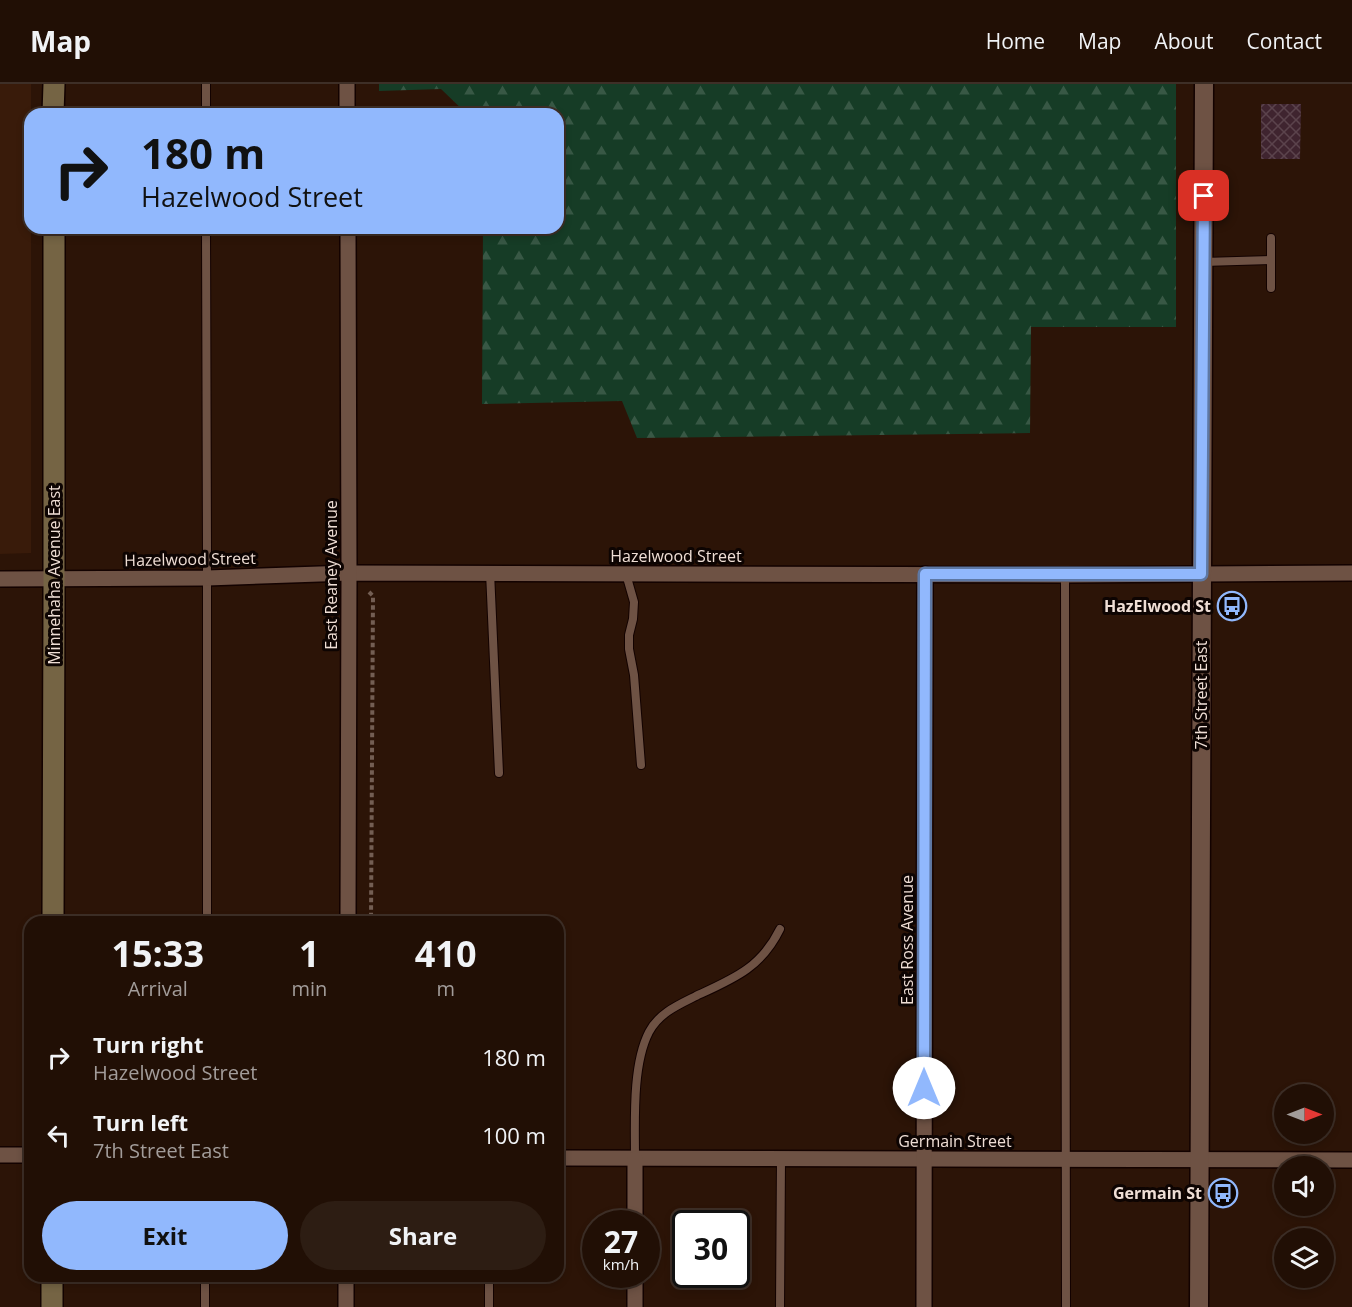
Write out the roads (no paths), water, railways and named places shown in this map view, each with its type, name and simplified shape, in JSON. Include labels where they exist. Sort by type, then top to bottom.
[{"type":"main road","points":[[54,84],[54,108]]},
{"type":"main road","name":"Minnehaha Avenue East","points":[[53,916],[54,234]]},
{"type":"main road","points":[[52,1282],[52,1307]]},
{"type":"street","points":[[347,84],[347,108]]},
{"type":"street","name":"7th Street East","points":[[1199,1307],[1204,84]]},
{"type":"street","name":"East Reaney Avenue","points":[[348,234],[348,916]]},
{"type":"street","name":"Hazelwood Street","points":[[0,579],[207,578],[349,573],[1352,573]]},
{"type":"street","name":"East Ross Avenue","points":[[924,1307],[925,574]]},
{"type":"street","points":[[0,1155],[24,1155]]},
{"type":"street","name":"Germain Street","points":[[564,1158],[1352,1160]]},
{"type":"street","points":[[635,1159],[635,1210]]},
{"type":"street","points":[[346,1282],[346,1307]]},
{"type":"street","points":[[635,1288],[635,1307]]},
{"type":"lane","points":[[206,84],[206,108]]},
{"type":"lane","points":[[206,234],[207,916]]},
{"type":"lane","points":[[1271,238],[1271,288]]},
{"type":"lane","points":[[1203,262],[1271,260]]},
{"type":"lane","points":[[490,573],[499,773]]},
{"type":"lane","points":[[626,574],[634,602],[629,649],[634,675],[640,765]]},
{"type":"lane","points":[[1065,574],[1066,1307]]},
{"type":"lane","points":[[635,1159],[638,1071],[649,1032],[658,1019],[675,1006],[731,980],[749,968],[764,955],[780,929]]},
{"type":"lane","points":[[780,1307],[781,1159]]},
{"type":"lane","points":[[205,1282],[205,1307]]},
{"type":"lane","points":[[489,1282],[489,1307]]},
{"type":"place","name":"HazElwood St","points":[[1232,606]]},
{"type":"place","name":"Germain St","points":[[1223,1193]]}]
